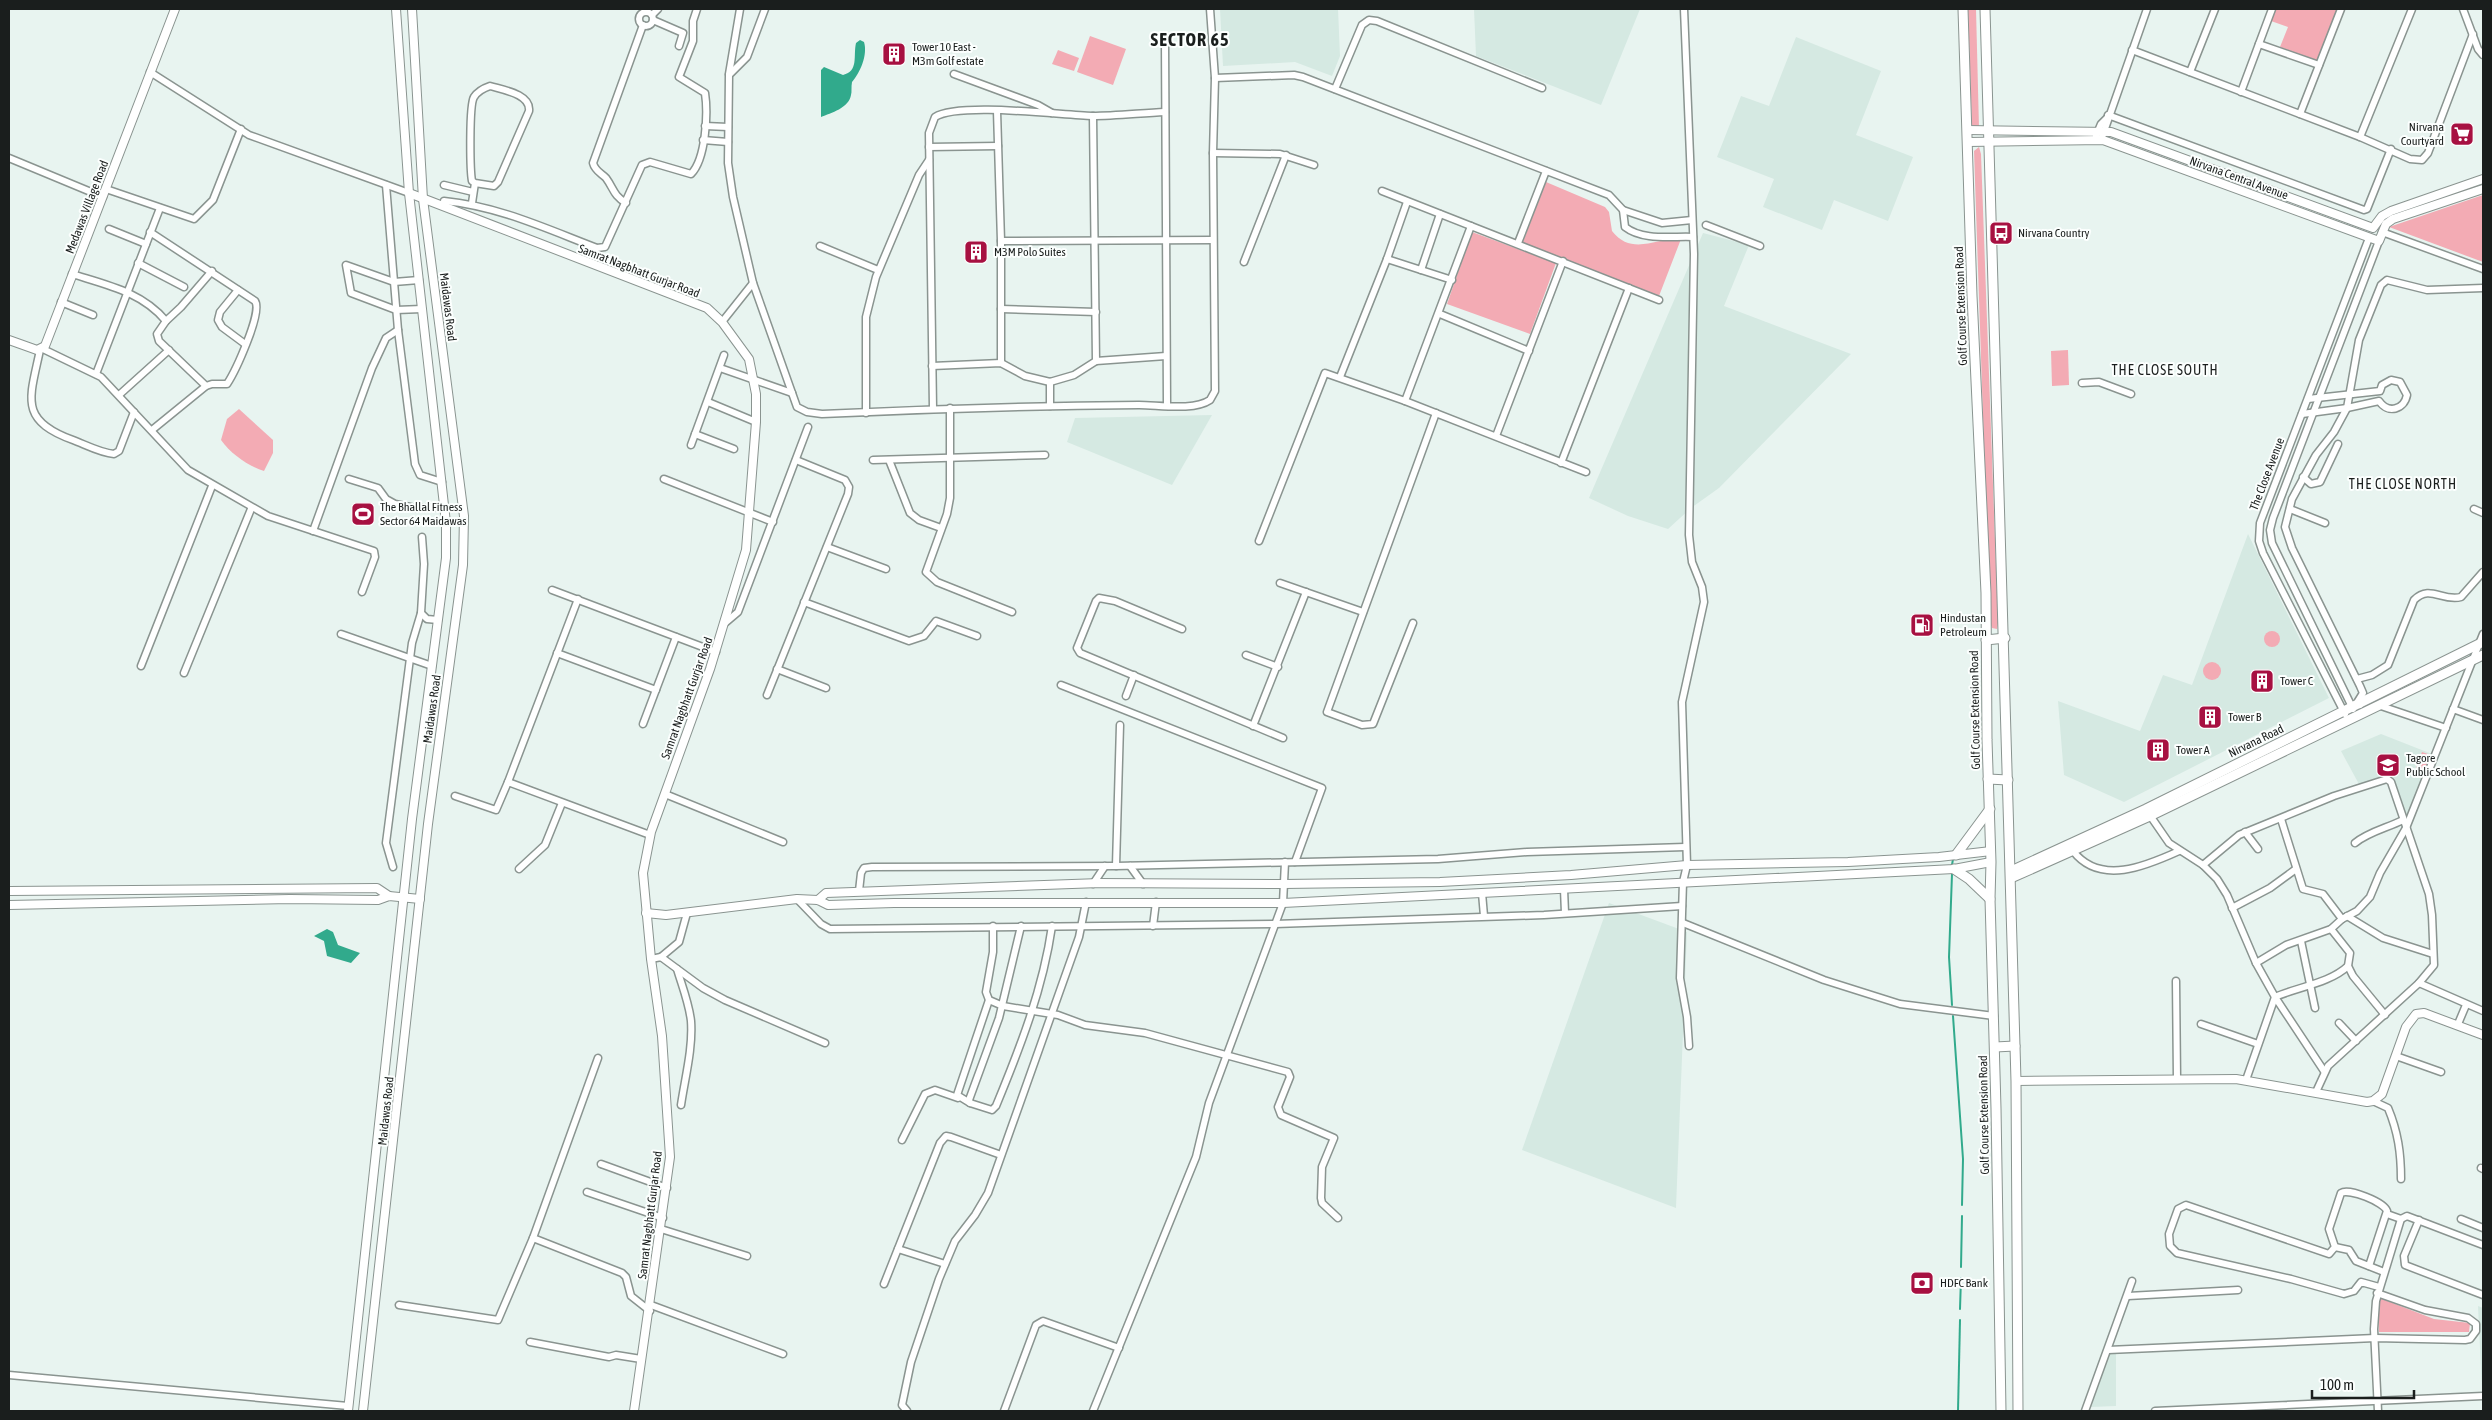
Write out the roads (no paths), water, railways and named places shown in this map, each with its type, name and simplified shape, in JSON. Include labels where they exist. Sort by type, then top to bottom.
[{"type":"main road","name":"Golf Course Extension Road","points":[[1963,9],[1986,640],[2001,1411]]},
{"type":"main road","points":[[1985,9],[2005,638],[2016,1081],[2018,1411]]},
{"type":"main road","points":[[1986,640],[2005,638]]},
{"type":"main road","name":"Nirvana Road","points":[[2011,874],[2073,851],[2481,644]]},
{"type":"main road","name":"Nirvana Road","points":[[2011,874],[2353,719],[2483,655]]},
{"type":"main road","points":[[1988,779],[2008,780]]},
{"type":"main road","points":[[1956,855],[1990,809]]},
{"type":"main road","points":[[1954,870],[1969,879],[1990,900]]},
{"type":"main road","points":[[1995,1047],[2015,1046]]},
{"type":"main road","points":[[2000,1319],[2018,1315]]},
{"type":"street","name":"Medawas Village Road","points":[[42,350],[175,9]]},
{"type":"street","name":"Maidawas Road","points":[[348,1409],[404,898],[446,558],[442,482],[409,193],[396,9]]},
{"type":"street","name":"Maidawas Road","points":[[363,1411],[428,824],[465,539],[464,516],[423,199],[412,9]]},
{"type":"street","points":[[658,9],[653,18],[650,26],[643,25],[639,20],[642,14],[646,12],[653,18],[683,33],[679,46]]},
{"type":"street","points":[[444,201],[472,203],[502,212],[601,249],[605,247],[645,163],[650,162],[691,174],[700,156],[705,126],[705,93],[679,77],[693,41],[693,21],[697,9]]},
{"type":"street","points":[[740,9],[729,75],[728,162],[733,197],[753,283],[796,407],[807,412],[822,414],[933,408],[1201,405],[1210,400],[1215,390],[1213,240],[1215,78],[1210,9]]},
{"type":"street","points":[[729,75],[746,57],[765,9]]},
{"type":"street","points":[[1684,9],[1693,237],[1689,534],[1692,562],[1702,587],[1704,602],[1682,702],[1686,865],[1682,906],[1680,978],[1690,1046]]},
{"type":"street","points":[[2098,140],[2147,9]]},
{"type":"street","points":[[2190,72],[2215,9]]},
{"type":"street","points":[[2241,92],[2272,9]]},
{"type":"street","points":[[2300,114],[2341,9]]},
{"type":"street","points":[[2360,137],[2412,9]]},
{"type":"street","points":[[2463,9],[2472,34],[2483,55]]},
{"type":"street","points":[[1335,89],[1362,25],[1369,20],[1377,21],[1542,88]]},
{"type":"street","points":[[626,203],[615,195],[608,182],[594,168],[593,163],[643,25]]},
{"type":"street","points":[[2132,50],[2417,160],[2426,157],[2472,34]]},
{"type":"street","points":[[1165,41],[1167,404]]},
{"type":"street","points":[[2259,44],[2319,65]]},
{"type":"street","points":[[150,72],[249,135],[409,193]]},
{"type":"street","points":[[954,74],[1038,105],[1053,114]]},
{"type":"street","points":[[1215,78],[1294,75],[1335,89],[1609,195],[1623,210],[1662,224],[1692,220]]},
{"type":"street","points":[[472,203],[475,184],[472,181],[471,170],[472,103],[479,91],[490,86],[525,98],[530,106],[529,111],[498,182],[494,186],[475,184]]},
{"type":"street","points":[[933,408],[929,147],[932,123],[935,117],[942,113],[997,111],[1093,116],[1165,112]]},
{"type":"street","points":[[997,111],[1001,240],[1001,363]]},
{"type":"street","points":[[1093,116],[1096,361]]},
{"type":"street","points":[[2108,117],[2364,210],[2367,209],[2391,150]]},
{"type":"street","points":[[705,126],[728,127]]},
{"type":"street","points":[[106,189],[194,219],[213,200],[241,130]]},
{"type":"street","name":"Nirvana Central Avenue","points":[[1967,130],[2102,131],[2382,232]]},
{"type":"street","points":[[703,140],[728,142]]},
{"type":"street","name":"Nirvana Central Avenue","points":[[1968,142],[1990,140],[2098,140],[2379,241]]},
{"type":"street","points":[[929,147],[998,146]]},
{"type":"street","points":[[1213,153],[1286,155],[1314,165]]},
{"type":"street","points":[[1244,262],[1286,155]]},
{"type":"street","points":[[9,158],[103,197]]},
{"type":"street","points":[[866,413],[866,318],[878,270],[919,175],[929,159]]},
{"type":"street","points":[[1518,243],[1546,172]]},
{"type":"street","points":[[2373,228],[2382,216],[2391,211],[2483,179]]},
{"type":"street","points":[[444,184],[474,192]]},
{"type":"street","points":[[386,185],[398,330],[416,470],[424,477],[442,482]]},
{"type":"street","points":[[2379,241],[2386,224],[2393,219],[2483,189]]},
{"type":"street","points":[[1382,191],[1659,300]]},
{"type":"street","name":"Samrat Nagbhatt Gurjar Road","points":[[409,193],[708,308],[722,322],[748,359],[754,380],[756,422],[746,550],[716,652],[650,836],[643,872],[651,960],[662,1036],[670,1157],[663,1218],[634,1411]]},
{"type":"street","points":[[1340,377],[1388,259],[1407,202]]},
{"type":"street","points":[[96,374],[160,208]]},
{"type":"street","points":[[1623,210],[1625,227],[1636,233],[1646,236],[1693,237]]},
{"type":"street","points":[[1421,270],[1440,214]]},
{"type":"street","points":[[1706,225],[1760,246]]},
{"type":"street","points":[[1405,401],[1440,314],[1471,226]]},
{"type":"street","points":[[109,228],[146,244]]},
{"type":"street","name":"The Close Avenue","points":[[2352,708],[2262,553],[2259,531],[2271,494],[2373,228]]},
{"type":"street","points":[[150,232],[212,271],[258,304],[255,323],[227,384],[206,386],[152,430]]},
{"type":"street","points":[[2382,232],[2483,269]]},
{"type":"street","points":[[1001,240],[1213,240]]},
{"type":"street","name":"The Close Avenue","points":[[2353,719],[2352,708],[2272,544],[2270,530],[2312,412],[2379,241]]},
{"type":"street","points":[[820,246],[878,270]]},
{"type":"street","points":[[1388,259],[1452,280]]},
{"type":"street","points":[[1496,436],[1563,261]]},
{"type":"street","points":[[138,263],[184,287]]},
{"type":"street","points":[[418,280],[394,282],[346,264],[351,293],[396,310],[422,310]]},
{"type":"street","points":[[206,386],[169,350],[157,334],[166,321],[181,307],[212,271]]},
{"type":"street","points":[[72,274],[128,292],[156,309],[166,321]]},
{"type":"street","points":[[2352,708],[2363,693],[2292,548],[2285,527],[2290,509],[2303,477],[2323,445],[2334,432],[2347,408],[2359,340],[2381,285],[2387,280],[2427,290],[2483,288]]},
{"type":"street","points":[[722,322],[753,283]]},
{"type":"street","points":[[1561,462],[1629,288]]},
{"type":"street","points":[[238,290],[220,312],[218,320],[222,326],[245,344]]},
{"type":"street","points":[[62,302],[93,315]]},
{"type":"street","points":[[1001,309],[1096,312]]},
{"type":"street","points":[[1440,314],[1529,351]]},
{"type":"street","points":[[313,531],[372,368],[386,338],[398,330]]},
{"type":"street","points":[[9,340],[42,350],[96,374],[119,395],[188,470],[212,486],[251,508],[374,551],[375,557],[362,592]]},
{"type":"street","points":[[42,350],[31,401],[37,419],[52,432],[114,454],[119,451],[134,412]]},
{"type":"street","points":[[119,395],[169,350]]},
{"type":"street","points":[[691,446],[724,355]]},
{"type":"street","points":[[932,366],[1001,363],[1024,376],[1050,382],[1074,375],[1096,361],[1166,356]]},
{"type":"street","points":[[720,368],[792,393]]},
{"type":"street","points":[[1258,541],[1322,376],[1328,373],[1586,472]]},
{"type":"street","points":[[2302,414],[2347,408],[2379,401],[2386,408],[2396,409],[2404,404],[2407,395],[2404,386],[2396,381],[2386,382],[2380,391],[2350,396],[2342,394],[2308,398]]},
{"type":"street","points":[[1050,382],[1050,406]]},
{"type":"street","points":[[2082,383],[2099,382],[2131,394]]},
{"type":"street","points":[[708,402],[756,422]]},
{"type":"street","points":[[950,408],[950,498],[926,567],[928,576],[938,582],[1012,612]]},
{"type":"street","points":[[1413,622],[1373,724],[1362,725],[1330,714],[1327,709],[1436,413]]},
{"type":"street","points":[[725,623],[738,612],[808,427]]},
{"type":"street","points":[[695,434],[734,449]]},
{"type":"street","points":[[2303,477],[2311,484],[2320,482],[2338,444]]},
{"type":"street","points":[[873,460],[1045,455]]},
{"type":"street","points":[[767,694],[848,494],[847,482],[796,460]]},
{"type":"street","points":[[888,460],[910,513],[919,520],[941,528]]},
{"type":"street","points":[[2283,463],[2292,467]]},
{"type":"street","points":[[348,479],[378,488],[389,502],[394,504],[415,508],[444,507]]},
{"type":"street","points":[[664,479],[773,522]]},
{"type":"street","points":[[141,666],[212,486]]},
{"type":"street","points":[[2271,494],[2280,498]]},
{"type":"street","points":[[184,673],[251,508]]},
{"type":"street","points":[[2290,509],[2325,523]]},
{"type":"street","points":[[2474,509],[2483,513]]},
{"type":"street","points":[[2259,531],[2270,530]]},
{"type":"street","points":[[393,867],[386,842],[414,633],[421,613],[424,564],[422,537]]},
{"type":"street","points":[[827,547],[886,569]]},
{"type":"street","points":[[2357,679],[2372,675],[2388,664],[2414,600],[2420,594],[2431,592],[2450,598],[2461,597],[2483,572]]},
{"type":"street","points":[[1280,582],[1363,612]]},
{"type":"street","points":[[552,590],[716,652]]},
{"type":"street","points":[[1253,726],[1278,667],[1306,592]]},
{"type":"street","points":[[1182,629],[1110,600],[1099,598],[1096,600],[1080,637],[1078,650],[1080,653],[1284,738]]},
{"type":"street","points":[[455,796],[496,810],[578,600]]},
{"type":"street","points":[[804,602],[909,641],[924,636],[936,621],[977,636]]},
{"type":"street","points":[[421,613],[426,619],[438,620]]},
{"type":"street","points":[[341,634],[432,666]]},
{"type":"street","points":[[2256,963],[2286,945],[2330,929],[2345,917],[2357,911],[2370,897],[2380,873],[2406,828],[2472,660],[2481,644],[2483,634]]},
{"type":"street","points":[[644,724],[676,637]]},
{"type":"street","points":[[557,653],[656,690]]},
{"type":"street","points":[[1246,655],[1278,667]]},
{"type":"street","points":[[777,669],[826,688]]},
{"type":"street","points":[[1126,696],[1134,676]]},
{"type":"street","points":[[1062,685],[1322,788],[1296,862]]},
{"type":"street","points":[[2378,706],[2446,728]]},
{"type":"street","points":[[2453,709],[2483,720]]},
{"type":"street","points":[[1116,866],[1120,725]]},
{"type":"street","points":[[2203,865],[2232,839],[2246,832],[2334,796],[2387,779],[2391,782],[2429,894],[2432,908],[2434,965],[2419,984],[2324,1071],[2316,1092]]},
{"type":"street","points":[[508,782],[650,836]]},
{"type":"street","points":[[665,794],[783,842]]},
{"type":"street","points":[[519,869],[545,845],[562,803]]},
{"type":"street","points":[[2148,812],[2169,843],[2179,852],[2203,865],[2217,879],[2256,963],[2275,997],[2324,1071]]},
{"type":"street","points":[[2281,819],[2303,889],[2323,894],[2345,917],[2383,938],[2433,954]]},
{"type":"street","points":[[2355,843],[2364,835],[2380,831],[2404,820]]},
{"type":"street","points":[[2246,832],[2258,849]]},
{"type":"street","points":[[859,891],[861,873],[864,868],[872,867],[1130,866],[1438,859],[1527,852],[1685,847]]},
{"type":"street","points":[[818,900],[826,893],[859,891],[1093,884],[1440,882],[1686,865],[1848,862],[1956,855],[1991,850]]},
{"type":"street","points":[[2073,851],[2081,861],[2094,867],[2128,871],[2179,852]]},
{"type":"street","points":[[1093,1411],[1196,1157],[1209,1103],[1225,1056],[1283,903],[1285,862]]},
{"type":"street","points":[[646,913],[666,915],[797,899],[818,900],[828,905],[1086,902],[1283,903],[1954,870],[1991,862]]},
{"type":"street","points":[[1093,884],[1105,866]]},
{"type":"street","points":[[1130,866],[1142,884]]},
{"type":"street","points":[[2232,908],[2270,888],[2296,869]]},
{"type":"street","points":[[9,891],[377,888],[389,896],[420,899]]},
{"type":"street","points":[[1564,888],[1564,913]]},
{"type":"street","points":[[1482,892],[1484,916]]},
{"type":"street","points":[[9,906],[290,899],[378,900],[389,896]]},
{"type":"street","points":[[797,899],[821,924],[830,928],[1275,924],[1564,913],[1682,906]]},
{"type":"street","points":[[907,1411],[902,1405],[911,1362],[945,1264],[955,1241],[975,1215],[988,1193],[1082,926],[1086,902]]},
{"type":"street","points":[[1154,926],[1156,902]]},
{"type":"street","points":[[651,960],[661,957],[679,942],[687,913]]},
{"type":"street","points":[[1683,923],[1824,980],[1900,1004],[1994,1016]]},
{"type":"street","points":[[993,926],[993,952],[986,992],[990,1000],[1002,1006],[1051,1014],[1085,1024],[1145,1033],[1288,1072],[1290,1077],[1278,1108],[1281,1115],[1334,1138],[1322,1167],[1321,1198],[1322,1203],[1338,1218]]},
{"type":"street","points":[[970,1103],[969,1100],[1002,1006],[1021,926]]},
{"type":"street","points":[[902,1140],[925,1094],[935,1090],[985,1110],[992,1110],[996,1106],[1033,1011],[1048,954],[1052,926]]},
{"type":"street","points":[[2330,929],[2350,953],[2348,966],[2353,976],[2385,1015]]},
{"type":"street","points":[[2301,941],[2315,1008]]},
{"type":"street","points":[[661,957],[703,988],[725,1000],[825,1043]]},
{"type":"street","points":[[2246,1080],[2275,997],[2335,975],[2348,966]]},
{"type":"street","points":[[677,968],[691,1021],[681,1105]]},
{"type":"street","points":[[2176,981],[2177,1079]]},
{"type":"street","points":[[2419,984],[2483,1011]]},
{"type":"street","points":[[958,1098],[959,1084],[990,1000]]},
{"type":"street","points":[[2458,1024],[2466,1005]]},
{"type":"street","points":[[2373,1101],[2385,1088],[2406,1028],[2416,1014],[2424,1013],[2458,1024],[2483,1035]]},
{"type":"street","points":[[2339,1023],[2356,1041]]},
{"type":"street","points":[[2201,1024],[2258,1044]]},
{"type":"street","points":[[2396,1056],[2441,1072]]},
{"type":"street","points":[[399,1305],[498,1320],[533,1238],[598,1058]]},
{"type":"street","points":[[2016,1081],[2246,1080],[2363,1102],[2373,1101],[2388,1108],[2397,1130],[2400,1143],[2401,1179]]},
{"type":"street","points":[[884,1284],[930,1164],[940,1143],[946,1136],[1001,1155]]},
{"type":"street","points":[[601,1164],[667,1188]]},
{"type":"street","points":[[2335,1247],[2328,1229],[2341,1193],[2345,1191],[2382,1204],[2386,1207],[2387,1214],[2369,1266]]},
{"type":"street","points":[[587,1192],[663,1218]]},
{"type":"street","points":[[2108,1350],[2375,1338],[2465,1340],[2474,1336],[2476,1324],[2468,1318],[2426,1310],[2361,1282],[2354,1291],[2344,1294],[2292,1279],[2177,1253],[2172,1250],[2169,1241],[2175,1215],[2178,1209],[2186,1205],[2325,1254],[2329,1254],[2335,1247]]},
{"type":"street","points":[[2387,1214],[2401,1219]]},
{"type":"street","points":[[2378,1411],[2375,1338],[2378,1290],[2401,1219],[2407,1216],[2483,1245]]},
{"type":"street","points":[[2461,1219],[2483,1228]]},
{"type":"street","points":[[2419,1220],[2404,1256],[2405,1264],[2483,1295]]},
{"type":"street","points":[[661,1229],[747,1256]]},
{"type":"street","points":[[533,1238],[622,1273],[626,1277],[631,1296],[650,1308],[783,1354]]},
{"type":"street","points":[[2335,1247],[2349,1250],[2356,1261],[2384,1272]]},
{"type":"street","points":[[898,1249],[945,1264]]},
{"type":"street","points":[[2085,1411],[2132,1281]]},
{"type":"street","points":[[2128,1296],[2238,1290]]},
{"type":"street","points":[[1004,1411],[1036,1325],[1043,1321],[1119,1348]]},
{"type":"street","points":[[530,1342],[609,1357],[616,1355],[641,1359]]},
{"type":"street","points":[[9,1375],[348,1409]]},
{"type":"street","points":[[2155,1411],[2483,1396]]},
{"type":"waterway","points":[[1952,865],[1953,859]]},
{"type":"waterway","points":[[1952,874],[1949,957],[1952,1005]]},
{"type":"waterway","points":[[1953,1016],[1963,1159],[1962,1205]]},
{"type":"waterway","points":[[1961,1267],[1962,1216]]},
{"type":"waterway","points":[[1960,1309],[1961,1278]]},
{"type":"waterway","points":[[1958,1411],[1960,1320]]},
{"type":"place","name":"Tower 10 East - M3m Golf estate","points":[[894,54]]},
{"type":"place","name":"Nirvana Courtyard","points":[[2462,134]]},
{"type":"place","name":"Nirvana Country","points":[[2001,233]]},
{"type":"place","name":"M3M Polo Suites","points":[[976,252]]},
{"type":"place","name":"The Bhallal Fitness Sector 64 Maidawas","points":[[363,514]]},
{"type":"place","name":"Hindustan Petroleum","points":[[1922,625]]},
{"type":"place","name":"Tower C","points":[[2262,681]]},
{"type":"place","name":"Tower B","points":[[2210,717]]},
{"type":"place","name":"Tower A","points":[[2158,750]]},
{"type":"place","name":"Tagore Public School","points":[[2388,765]]},
{"type":"place","name":"HDFC Bank","points":[[1922,1283]]},
{"type":"district","name":"SECTOR 65","points":[[1190,40]]},
{"type":"district","name":"THE CLOSE SOUTH","points":[[2165,370]]},
{"type":"district","name":"THE CLOSE NORTH","points":[[2403,484]]}]
